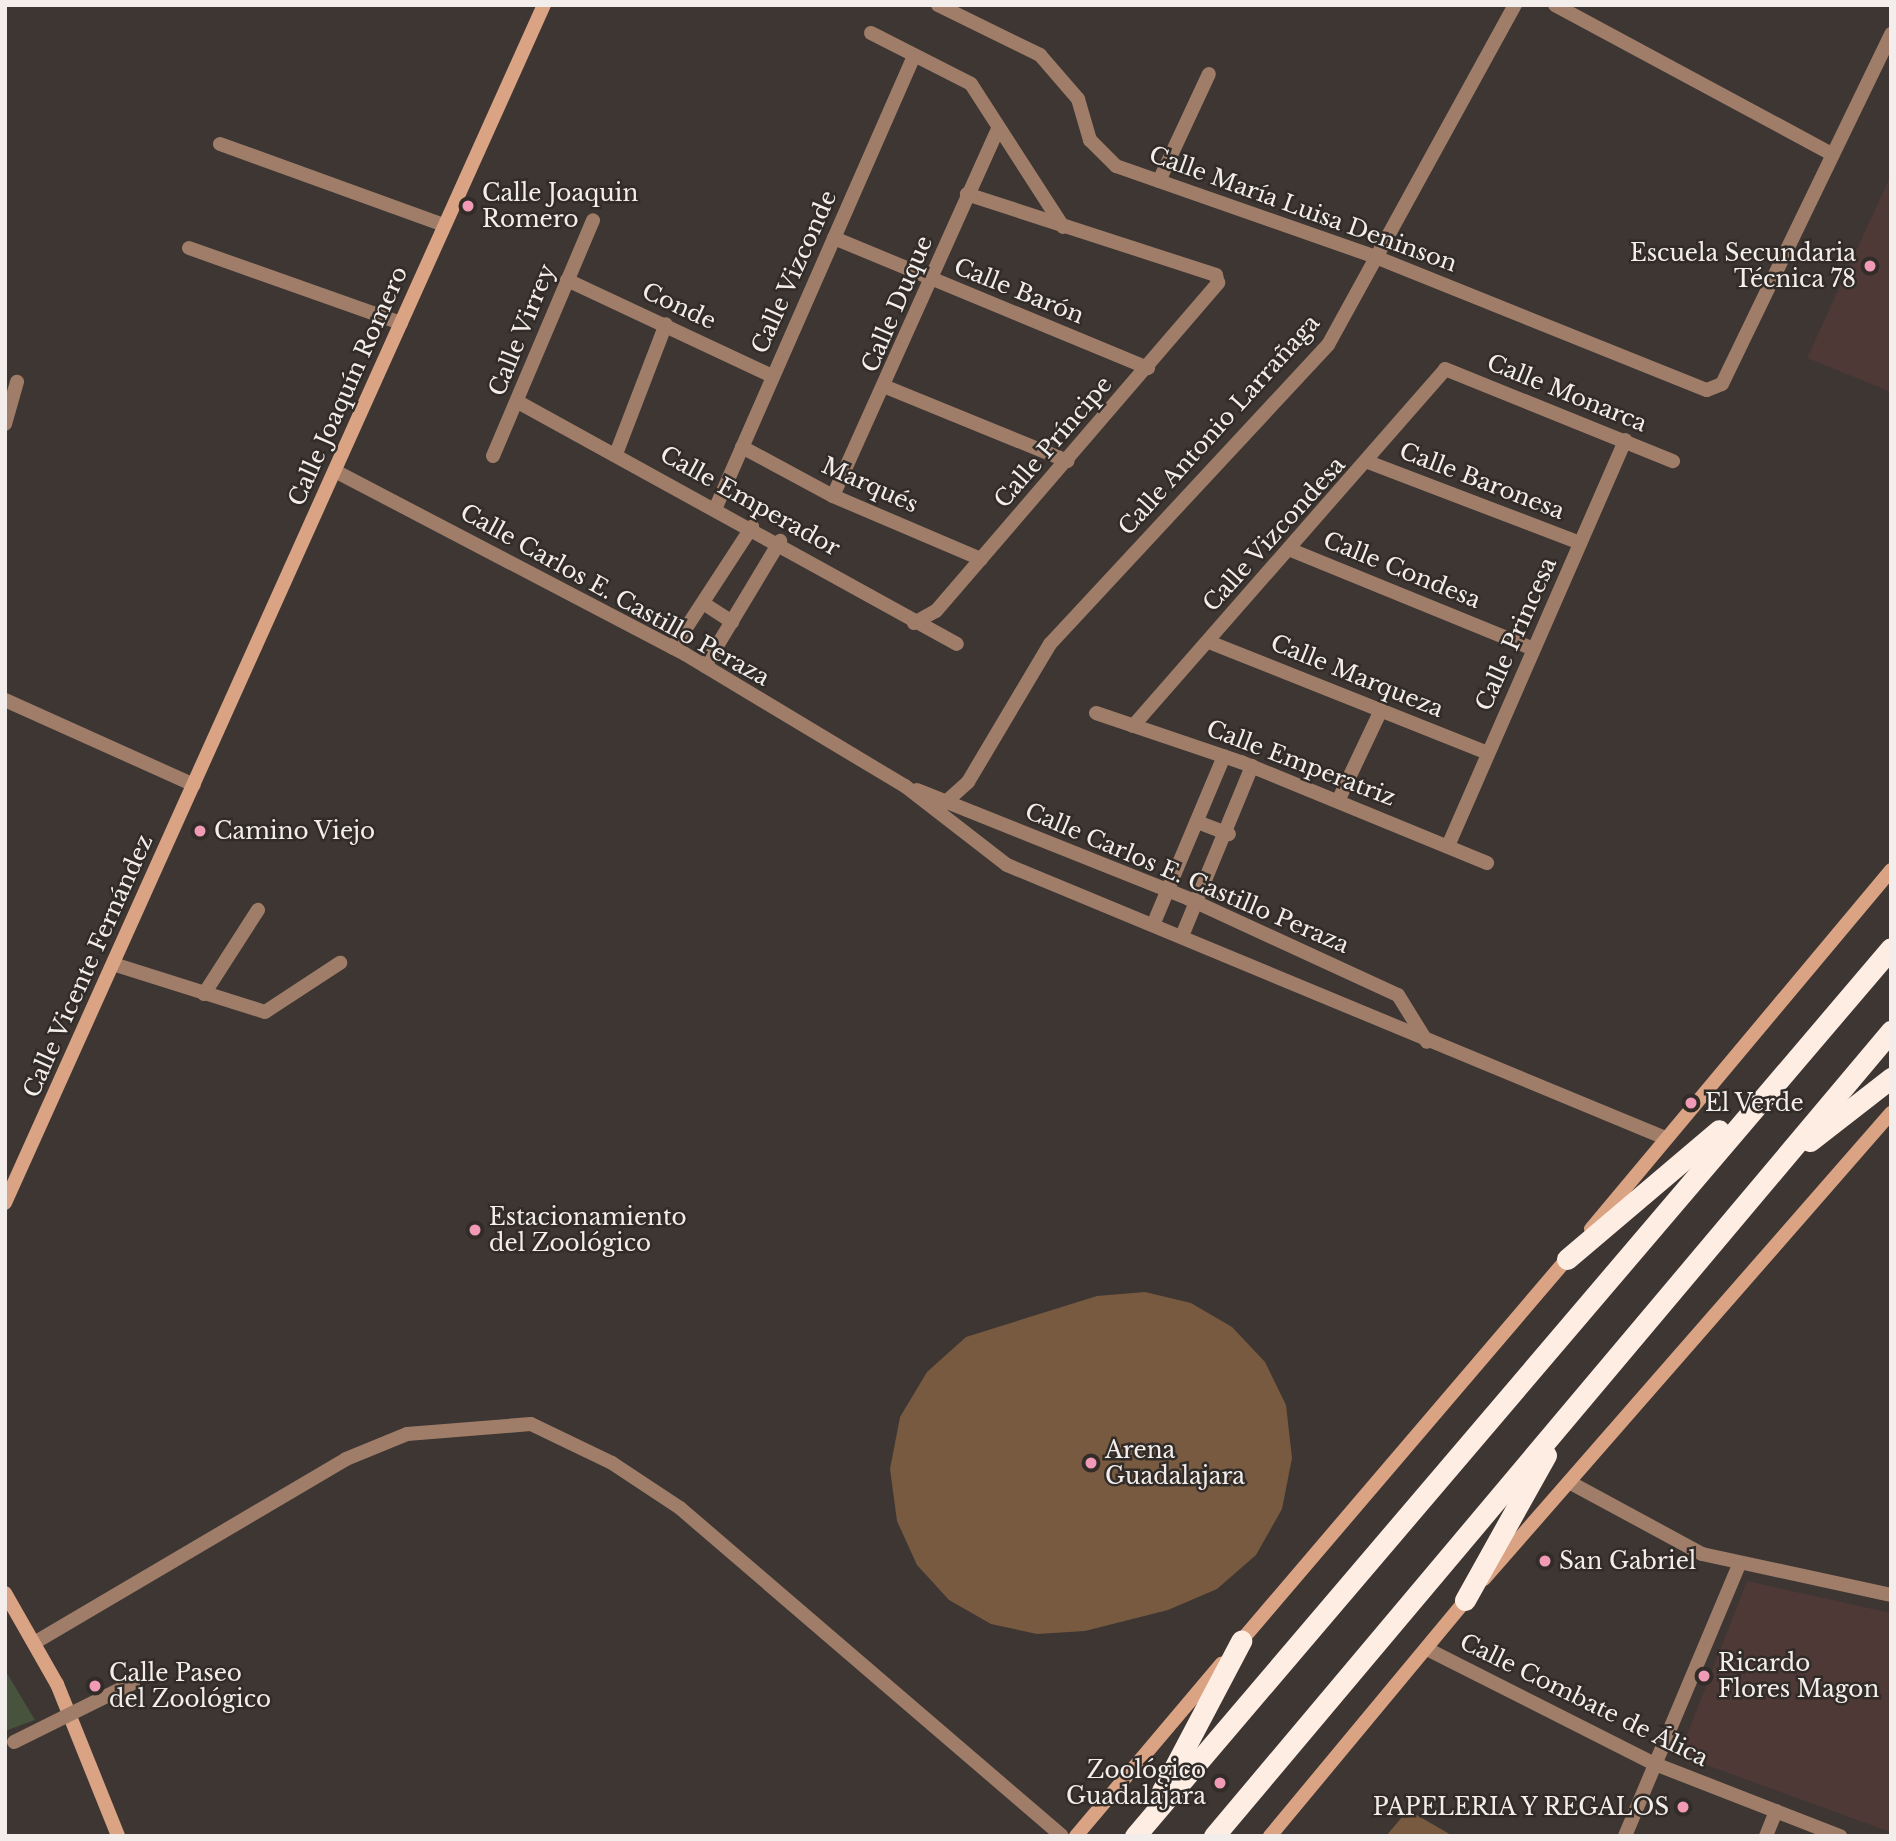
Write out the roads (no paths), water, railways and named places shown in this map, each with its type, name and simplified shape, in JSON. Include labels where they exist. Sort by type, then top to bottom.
[{"type":"highway","points":[[1139,1830],[1766,1090],[1891,948]]},
{"type":"highway","points":[[1214,1836],[1891,1031]]},
{"type":"highway","points":[[1775,1168],[1891,1078]]},
{"type":"highway","points":[[1567,1259],[1766,1090]]},
{"type":"highway","points":[[1465,1601],[1565,1420]]},
{"type":"highway","points":[[1139,1830],[1241,1641]]},
{"type":"street","name":"Calle Joaquín Romero","points":[[194,785],[544,5]]},
{"type":"street","name":"Calle María Luisa Deninson","points":[[938,5],[1040,55],[1078,99],[1090,140],[1116,166],[1378,258],[1707,390],[1722,384],[1832,154]]},
{"type":"street","name":"Calle Antonio Larrañaga","points":[[942,805],[968,782],[1050,645],[1328,345],[1515,5]]},
{"type":"street","points":[[1555,5],[1832,154],[1891,34]]},
{"type":"street","points":[[871,33],[971,84],[1063,227]]},
{"type":"street","name":"Calle Vizconde","points":[[716,507],[914,57]]},
{"type":"street","points":[[1159,181],[1209,74]]},
{"type":"street","name":"Calle Duque","points":[[833,496],[886,387],[933,281],[967,194],[998,129]]},
{"type":"street","points":[[220,144],[444,225]]},
{"type":"street","points":[[967,194],[1063,227]]},
{"type":"street","name":"Calle Virrey","points":[[493,456],[593,220]]},
{"type":"street","name":"Calle Príncipe","points":[[914,623],[936,611],[1219,283],[1216,275],[1063,227]]},
{"type":"street","name":"Calle Barón","points":[[834,238],[1148,368]]},
{"type":"street","points":[[189,248],[401,323]]},
{"type":"street","name":"Conde","points":[[566,280],[666,324],[772,376]]},
{"type":"street","points":[[616,454],[666,324]]},
{"type":"street","name":"Calle Monarca","points":[[1445,369],[1673,460]]},
{"type":"street","name":"Calle Vizcondesa","points":[[1133,726],[1368,462],[1445,369]]},
{"type":"street","points":[[5,424],[18,382]]},
{"type":"street","points":[[886,387],[1067,461]]},
{"type":"street","name":"Calle Emperador","points":[[518,402],[780,541],[914,623],[957,644]]},
{"type":"street","name":"Calle Princesa","points":[[1448,846],[1625,439]]},
{"type":"street","name":"Marqués","points":[[742,447],[833,496],[981,559]]},
{"type":"street","name":"Calle Baronesa","points":[[1368,462],[1580,543]]},
{"type":"street","name":"Calle Carlos E. Castillo Peraza","points":[[335,471],[673,648],[905,786],[942,805],[1198,903],[1398,995],[1427,1042]]},
{"type":"street","points":[[673,648],[752,527]]},
{"type":"street","points":[[705,666],[780,541]]},
{"type":"street","name":"Calle Condesa","points":[[1291,550],[1534,649]]},
{"type":"street","points":[[703,603],[732,622]]},
{"type":"street","name":"Calle Marqueza","points":[[1209,642],[1488,753]]},
{"type":"street","points":[[5,700],[194,785]]},
{"type":"street","points":[[1338,801],[1381,710]]},
{"type":"street","name":"Calle Emperatriz","points":[[1096,713],[1252,766],[1487,863]]},
{"type":"street","points":[[1153,925],[1200,823],[1224,756]]},
{"type":"street","points":[[1182,936],[1229,834],[1252,766]]},
{"type":"street","name":"Calle Vicente Fernández","points":[[5,1203],[194,785]]},
{"type":"street","name":"Calle Carlos E. Castillo Peraza","points":[[942,805],[1007,865],[1182,936],[1427,1042],[1665,1138]]},
{"type":"street","points":[[1200,823],[1229,834]]},
{"type":"street","points":[[1076,1836],[1567,1259],[1665,1138],[1891,870]]},
{"type":"street","points":[[204,994],[258,909]]},
{"type":"street","points":[[113,964],[265,1012],[340,963]]},
{"type":"street","points":[[1270,1836],[1465,1601],[1891,1113]]},
{"type":"street","points":[[34,1643],[346,1459],[407,1434],[531,1424],[612,1463],[680,1508],[1062,1836]]},
{"type":"street","points":[[1569,1482],[1686,1548],[1740,1563],[1891,1595]]},
{"type":"street","points":[[1625,1836],[1740,1563]]},
{"type":"street","points":[[5,1593],[34,1643],[87,1750],[118,1836]]},
{"type":"street","name":"Calle Combate de Álica","points":[[1427,1649],[1655,1764],[1840,1836]]},
{"type":"street","points":[[14,1742],[133,1683]]},
{"type":"street","points":[[1766,1836],[1776,1811]]},
{"type":"place","name":"Calle Joaquin Romero","points":[[468,206]]},
{"type":"place","name":"Escuela Secundaria Técnica 78","points":[[1870,266]]},
{"type":"place","name":"Camino Viejo","points":[[200,831]]},
{"type":"place","name":"El Verde","points":[[1691,1103]]},
{"type":"place","name":"Estacionamiento del Zoológico","points":[[475,1230]]},
{"type":"place","name":"Arena Guadalajara","points":[[1091,1463]]},
{"type":"place","name":"San Gabriel","points":[[1545,1561]]},
{"type":"place","name":"Ricardo Flores Magon","points":[[1704,1676]]},
{"type":"place","name":"Calle Paseo del Zoológico","points":[[95,1686]]},
{"type":"place","name":"Zoológico Guadalajara","points":[[1220,1783]]},
{"type":"place","name":"PAPELERIA Y REGALOS","points":[[1683,1807]]}]
